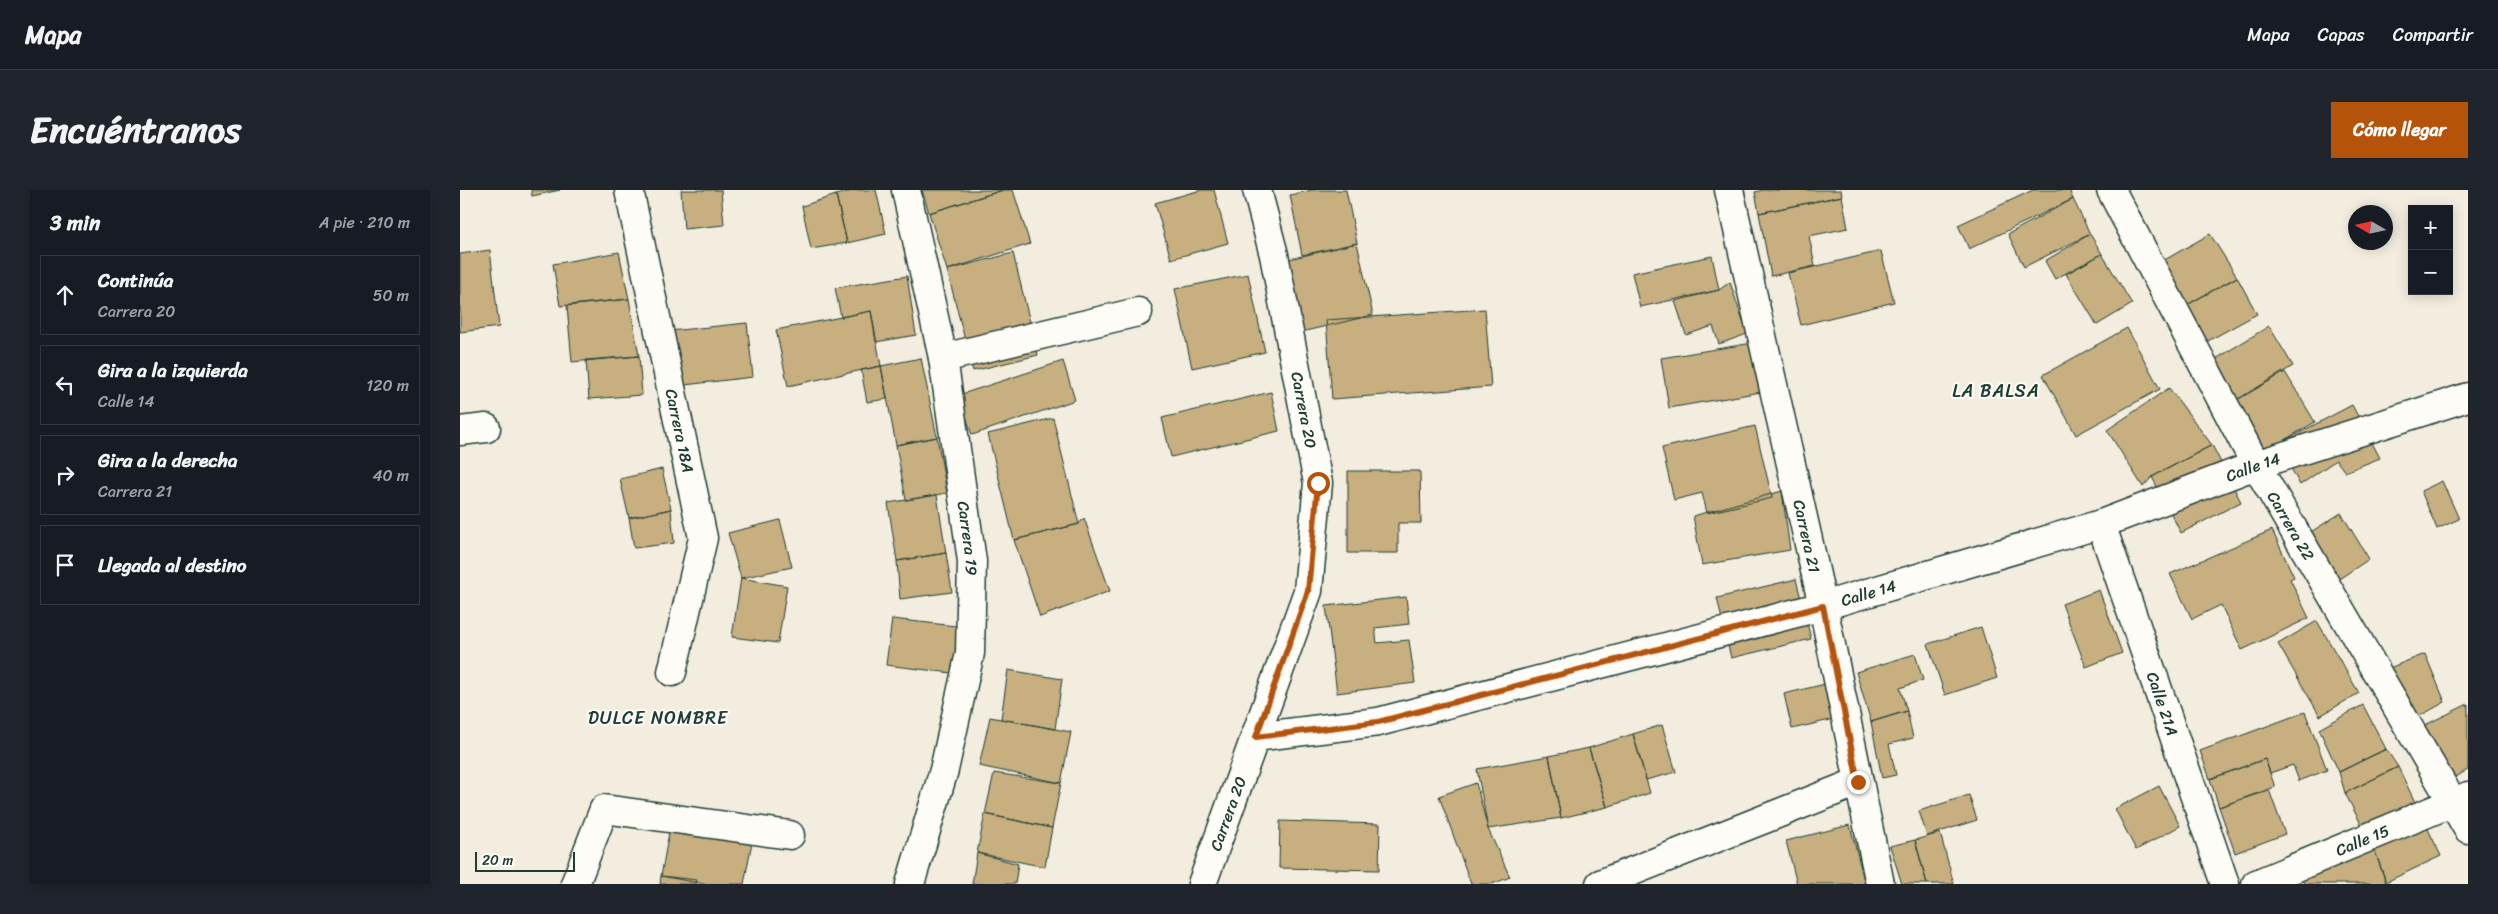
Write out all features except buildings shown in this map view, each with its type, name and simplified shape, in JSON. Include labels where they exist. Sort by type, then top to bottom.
[{"type":"street","name":"Carrera 18A","points":[[629,190],[703,538],[672,672]]},
{"type":"street","name":"Carrera 19","points":[[906,190],[943,358],[972,561],[970,653],[944,770],[910,884]]},
{"type":"street","name":"Carrera 20","points":[[1202,884],[1308,591],[1318,483],[1274,254],[1257,190]]},
{"type":"street","name":"Carrera 21","points":[[1729,190],[1823,606],[1880,884]]},
{"type":"street","name":"Carrera 22","points":[[2111,190],[2256,465],[2461,799],[2468,829]]},
{"type":"street","points":[[943,358],[1138,312]]},
{"type":"street","name":"Calle 14","points":[[1256,737],[1378,722],[1823,606],[2101,524],[2256,465],[2468,397]]},
{"type":"street","name":"Calle 21A","points":[[2101,524],[2225,884]]},
{"type":"street","points":[[1600,884],[1858,782]]},
{"type":"street","name":"Calle 15","points":[[2256,884],[2461,799]]},
{"type":"street","points":[[575,884],[604,809],[790,836]]},
{"type":"district","name":"LA BALSA","points":[[1996,391]]},
{"type":"district","name":"DULCE NOMBRE","points":[[658,718]]},
{"type":"route","points":[[1318,483],[1308,591],[1256,737],[1378,722],[1823,606],[1858,782]]}]
